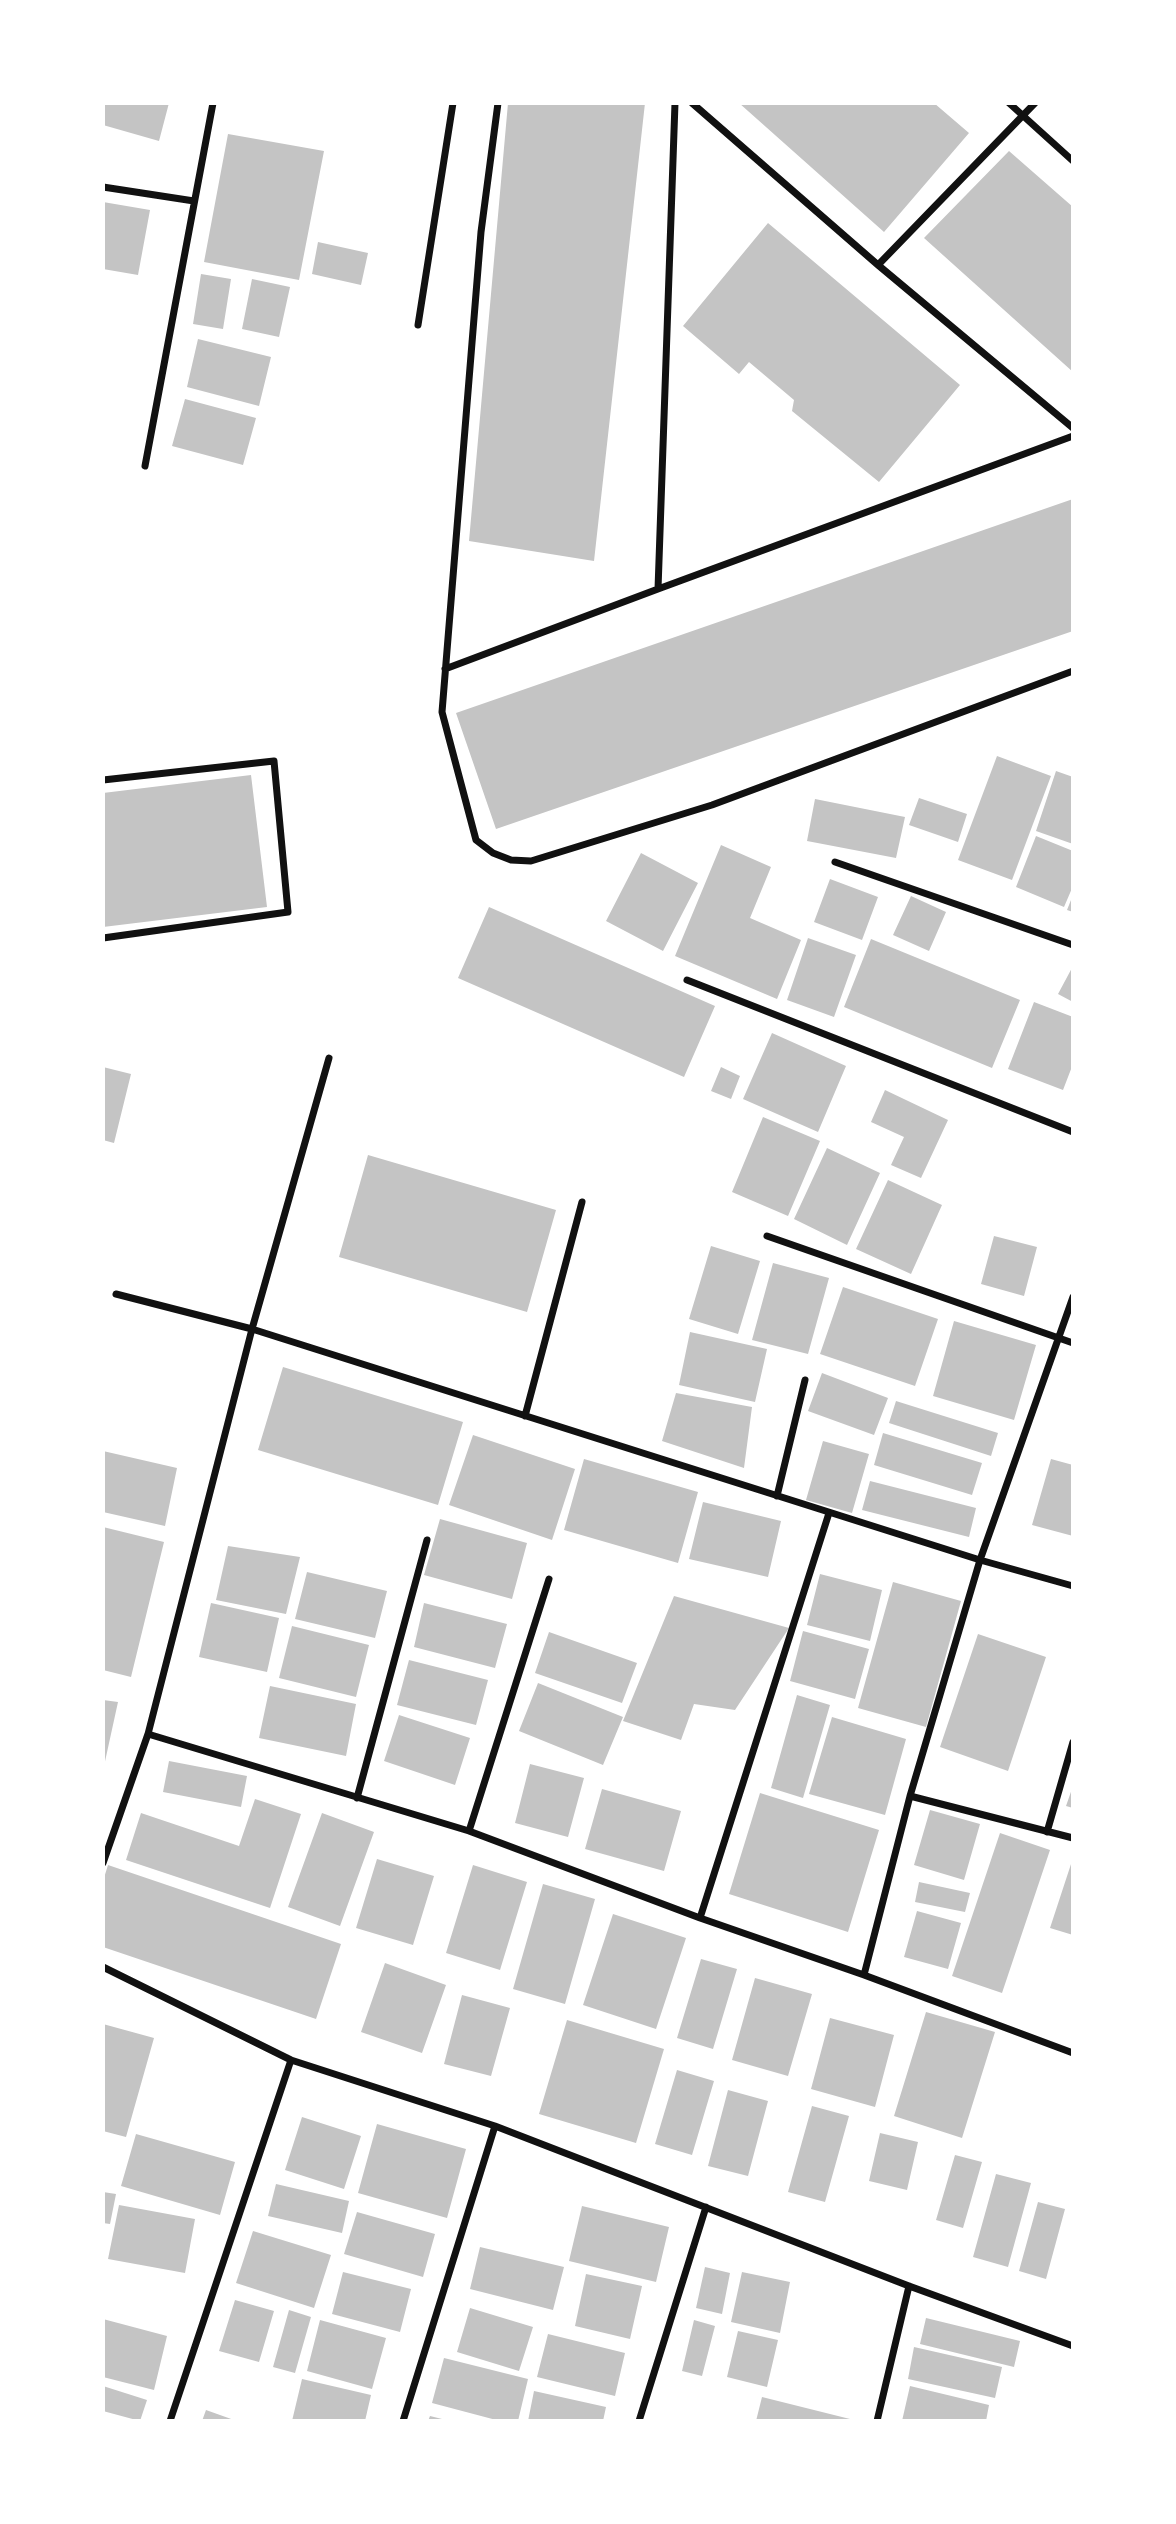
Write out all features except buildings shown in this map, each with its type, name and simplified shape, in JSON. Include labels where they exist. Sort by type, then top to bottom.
[{"type":"street","points":[[145,466],[213,103]]},
{"type":"street","points":[[418,325],[453,103]]},
{"type":"street","points":[[498,103],[481,232],[442,712],[476,840],[493,853],[511,860],[531,861],[712,805],[1073,671]]},
{"type":"street","points":[[658,589],[675,103]]},
{"type":"street","points":[[692,103],[878,265],[1073,428]]},
{"type":"street","points":[[1009,103],[1073,161]]},
{"type":"street","points":[[878,265],[1035,103]]},
{"type":"street","points":[[103,187],[194,201]]},
{"type":"street","points":[[445,669],[1073,436]]},
{"type":"street","points":[[103,780],[274,761],[288,912],[103,938]]},
{"type":"street","points":[[835,862],[1073,945]]},
{"type":"street","points":[[687,980],[1073,1132]]},
{"type":"street","points":[[103,1863],[148,1734],[252,1329],[328,1058]]},
{"type":"street","points":[[525,1416],[582,1202]]},
{"type":"street","points":[[767,1236],[1073,1343]]},
{"type":"street","points":[[116,1294],[252,1329],[829,1513],[1073,1586]]},
{"type":"street","points":[[864,1975],[910,1796],[980,1560],[1073,1297]]},
{"type":"street","points":[[777,1496],[805,1380]]},
{"type":"street","points":[[700,1918],[829,1513]]},
{"type":"street","points":[[357,1798],[428,1540]]},
{"type":"street","points":[[469,1831],[548,1579]]},
{"type":"street","points":[[148,1734],[469,1831],[1073,2053]]},
{"type":"street","points":[[1047,1832],[1073,1742]]},
{"type":"street","points":[[910,1796],[1073,1838]]},
{"type":"street","points":[[103,1968],[291,2060],[495,2126],[909,2286],[1073,2346]]},
{"type":"street","points":[[170,2421],[291,2060]]},
{"type":"street","points":[[403,2421],[495,2126]]},
{"type":"street","points":[[639,2421],[706,2207]]},
{"type":"street","points":[[877,2421],[909,2286]]}]
